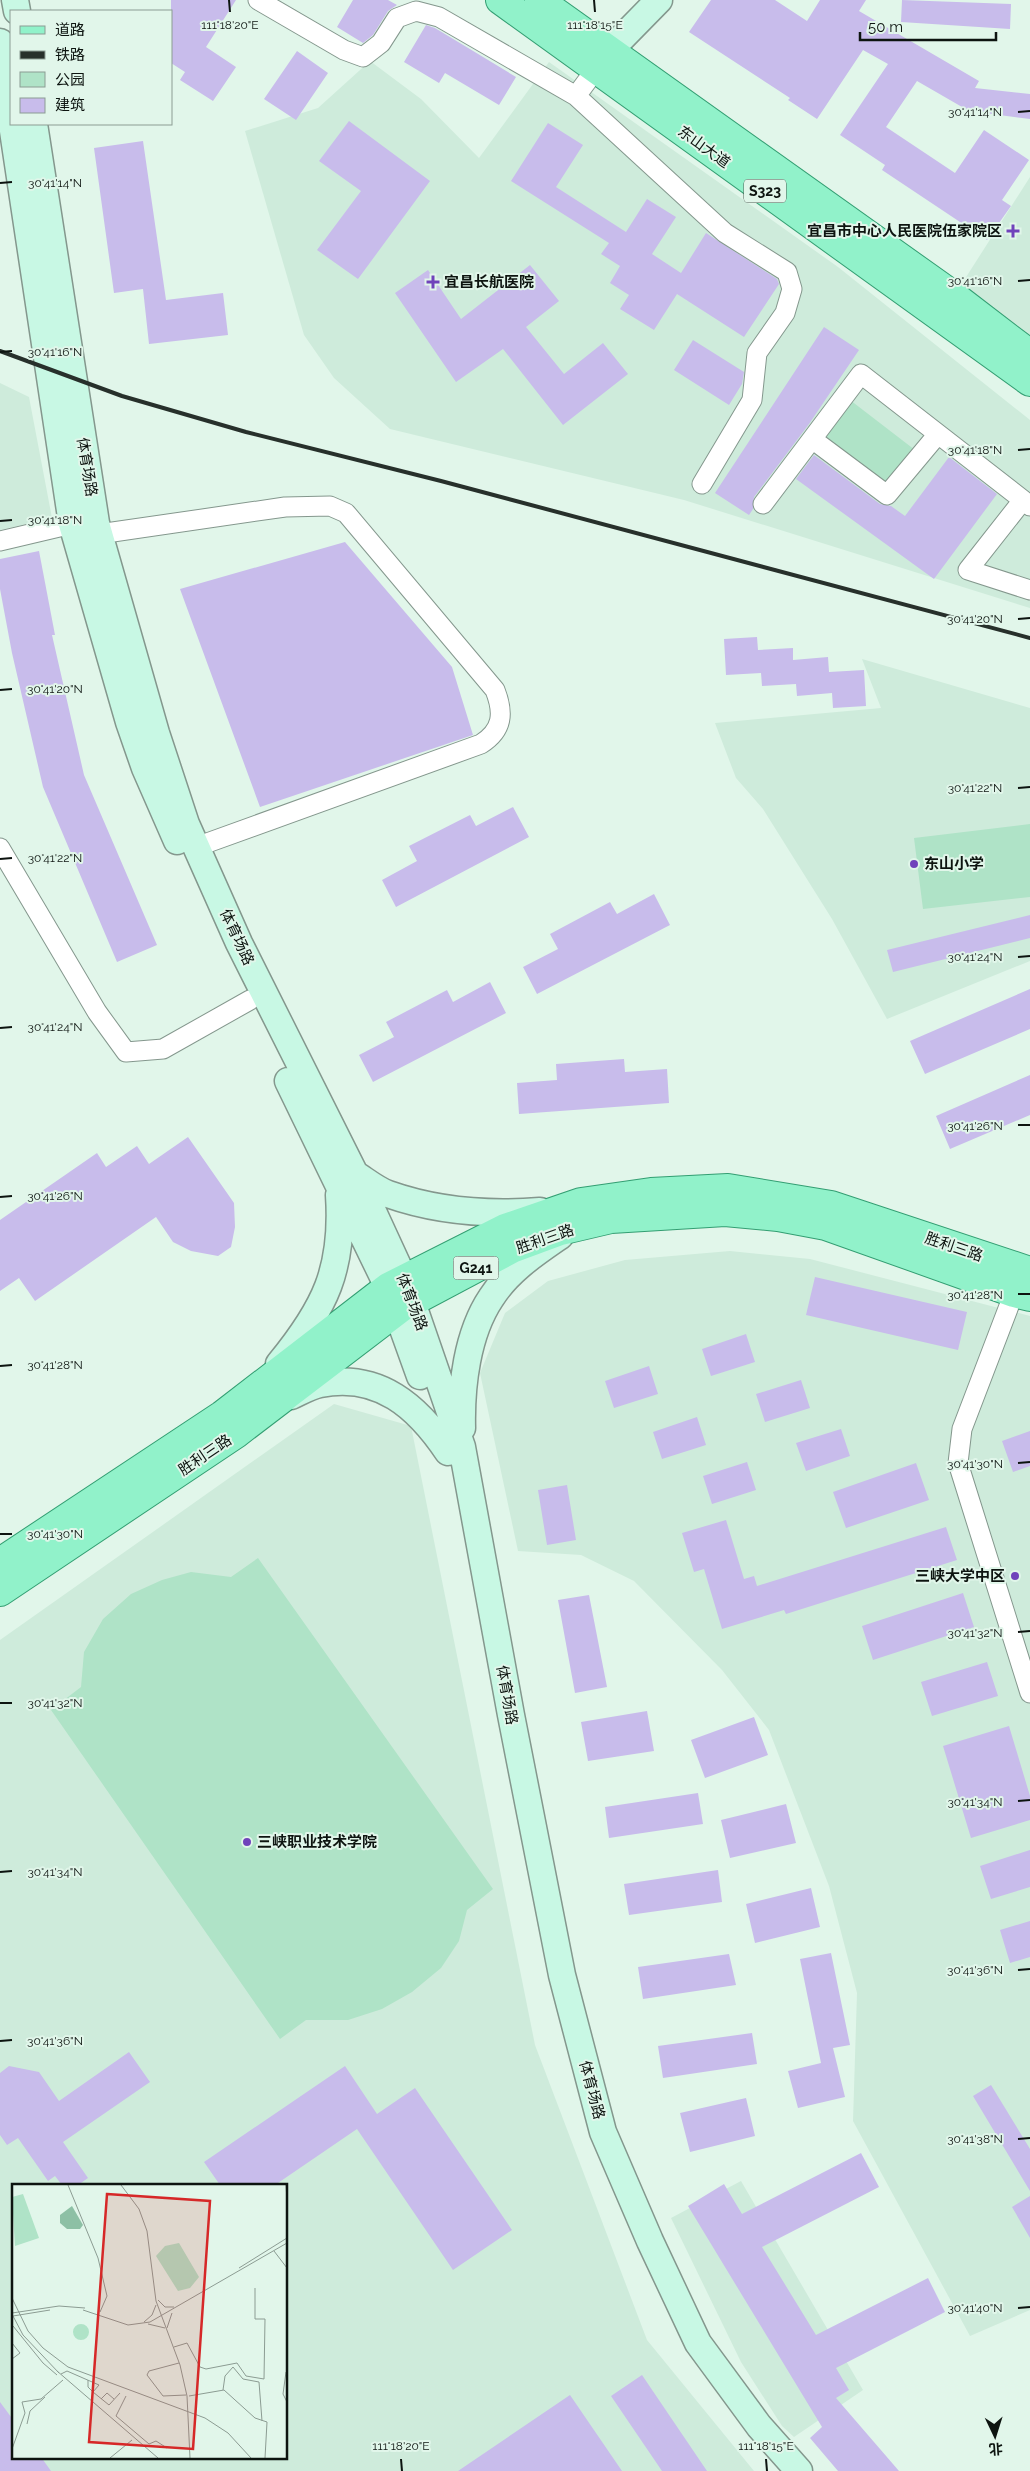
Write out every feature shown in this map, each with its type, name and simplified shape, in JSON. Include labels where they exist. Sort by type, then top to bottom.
[{"type":"main road","name":"东山大道","points":[[500,0],[600,53],[953,295],[1030,354]]},
{"type":"main road","name":"东山大道","points":[[539,0],[600,53],[1030,382]]},
{"type":"main road","points":[[600,53],[636,0]]},
{"type":"main road","points":[[600,53],[659,0]]},
{"type":"main road","points":[[0,42],[10,111]]},
{"type":"main road","name":"体育场路","points":[[12,125],[72,524],[129,722],[163,811],[250,1000],[347,1179]]},
{"type":"main road","name":"体育场路","points":[[34,125],[99,534],[156,733],[186,824],[400,1295],[455,1449],[511,1715],[562,1975],[603,2132],[650,2241],[698,2343],[759,2426],[799,2471]]},
{"type":"main road","points":[[272,1391],[320,1308],[335,1270],[347,1179],[387,1193],[463,1210],[568,1218]]},
{"type":"main road","name":"胜利三路","points":[[0,1562],[222,1415],[272,1391],[400,1295],[514,1248],[568,1218],[581,1202],[652,1192],[728,1188],[831,1205],[1030,1271]]},
{"type":"main road","name":"胜利三路","points":[[568,1218],[611,1219],[725,1212],[778,1217],[826,1226],[1022,1295]]},
{"type":"main road","points":[[455,1449],[467,1364],[476,1330],[490,1298],[512,1273],[568,1218]]},
{"type":"main road","points":[[272,1391],[347,1382],[375,1388],[398,1397],[455,1449]]},
{"type":"main road","name":"胜利三路","points":[[0,1592],[236,1434],[272,1391]]},
{"type":"main road","name":"体育场路","points":[[455,1449],[553,1985],[594,2139],[654,2281],[691,2354],[750,2440],[777,2471]]},
{"type":"street","points":[[258,0],[344,50],[364,57],[381,43],[396,18],[416,11],[439,17],[576,96],[725,233],[787,272],[792,289],[785,313],[757,353],[752,400],[702,484]]},
{"type":"street","points":[[576,96],[600,53]]},
{"type":"street","points":[[763,504],[860,374],[1026,503],[968,570],[1030,590]]},
{"type":"street","points":[[812,439],[887,495],[938,434]]},
{"type":"street","points":[[99,534],[285,507],[330,506],[346,513],[495,690],[500,704],[498,728],[491,737],[481,744],[196,847]]},
{"type":"street","points":[[0,542],[72,524]]},
{"type":"street","points":[[0,848],[97,1012],[126,1052],[163,1050],[250,1000]]},
{"type":"street","points":[[1022,1295],[962,1429],[958,1463],[1030,1693]]},
{"type":"shaded area","points":[[370,61],[421,99],[479,158],[549,62],[838,267],[1030,420],[1030,608],[684,500],[390,429],[334,378],[304,335],[245,131],[318,108]]},
{"type":"shaded area","name":"宜昌市中心人民医院伍家院区","points":[[1030,177],[1030,337],[961,285]]},
{"type":"shaded area","points":[[0,383],[29,397],[52,518],[0,530]]},
{"type":"shaded area","name":"东山小学","points":[[862,659],[1030,708],[1030,961],[887,1019],[832,919],[763,809],[736,778],[715,723],[881,708]]},
{"type":"shaded area","points":[[730,1251],[810,1259],[1030,1316],[1030,2310],[970,2336],[853,2121],[857,1993],[829,1886],[769,1730],[722,1670],[634,1581],[581,1555],[518,1551],[480,1373],[505,1313],[548,1281],[625,1260]]},
{"type":"shaded area","name":"三峡职业技术学院","points":[[334,1404],[411,1426],[535,2045],[647,2340],[754,2471],[0,2471],[0,1640]]},
{"type":"shaded area","points":[[741,2181],[863,2390],[794,2437],[782,2426],[741,2362],[671,2218]]},
{"type":"green space","points":[[850,400],[915,450],[885,489],[820,439]]},
{"type":"green space","points":[[1030,824],[1030,897],[923,909],[914,838]]},
{"type":"green space","points":[[258,1558],[493,1889],[467,1910],[459,1941],[441,1968],[412,1992],[382,2009],[348,2020],[306,2020],[280,2039],[51,1710],[81,1687],[84,1652],[103,1619],[131,1594],[162,1580],[191,1572],[231,1577]]},
{"type":"building","points":[[171,0],[236,0],[206,47],[236,67],[213,101],[180,80],[185,72],[172,64]]},
{"type":"building","points":[[353,0],[388,0],[397,5],[388,11],[373,35],[363,43],[337,27]]},
{"type":"building","points":[[711,0],[775,0],[807,21],[820,0],[866,0],[859,11],[979,81],[975,88],[1030,94],[1030,119],[969,111],[917,81],[886,127],[955,173],[984,130],[1029,160],[1002,200],[1011,206],[987,240],[882,170],[885,165],[840,135],[888,64],[863,50],[817,119],[788,100],[790,98],[689,32]]},
{"type":"building","points":[[902,0],[1011,4],[1010,29],[901,22]]},
{"type":"building","points":[[426,25],[435,28],[516,77],[499,105],[445,73],[439,83],[404,62]]},
{"type":"building","points":[[297,51],[328,73],[296,120],[264,99]]},
{"type":"building","points":[[349,121],[430,181],[358,279],[317,250],[361,191],[319,161]]},
{"type":"building","points":[[548,123],[583,145],[556,187],[626,232],[647,199],[676,217],[652,254],[681,273],[706,233],[777,279],[779,284],[744,337],[677,294],[654,330],[620,309],[629,295],[610,283],[620,266],[601,254],[609,243],[511,181]]},
{"type":"building","points":[[143,141],[166,300],[223,293],[228,335],[149,344],[143,289],[114,293],[94,148]]},
{"type":"building","points":[[530,265],[559,301],[526,327],[564,374],[603,343],[628,374],[563,425],[503,349],[456,382],[395,293],[428,270],[461,319]]},
{"type":"building","points":[[824,327],[859,350],[809,424],[754,497],[753,509],[749,515],[715,493]]},
{"type":"building","points":[[693,340],[744,372],[742,384],[729,405],[674,370]]},
{"type":"building","points":[[814,455],[880,504],[891,506],[905,516],[949,457],[997,494],[934,579],[796,479]]},
{"type":"building","points":[[345,542],[452,667],[473,735],[260,807],[180,589]]},
{"type":"building","points":[[39,551],[55,635],[52,635],[84,775],[157,945],[117,962],[43,787],[12,653],[0,589],[0,559]]},
{"type":"building","points":[[757,637],[758,650],[793,648],[793,660],[828,657],[829,672],[864,670],[866,706],[833,708],[832,693],[797,696],[796,684],[762,686],[761,673],[726,675],[724,639]]},
{"type":"building","points":[[513,807],[529,837],[396,907],[382,880],[417,861],[409,846],[470,815],[476,826]]},
{"type":"building","points":[[654,894],[670,925],[537,994],[523,967],[558,949],[550,934],[610,902],[617,914]]},
{"type":"building","points":[[1030,915],[1030,938],[893,972],[887,950]]},
{"type":"building","points":[[490,982],[506,1013],[373,1082],[359,1055],[394,1037],[386,1022],[447,990],[453,1002]]},
{"type":"building","points":[[1030,989],[1030,1029],[925,1074],[910,1041]]},
{"type":"building","points":[[624,1059],[625,1072],[667,1069],[669,1103],[519,1114],[517,1083],[557,1080],[556,1064]]},
{"type":"building","points":[[1030,1075],[1030,1115],[950,1149],[936,1116]]},
{"type":"building","points":[[188,1137],[234,1203],[235,1227],[231,1247],[218,1256],[191,1251],[173,1242],[156,1217],[35,1301],[19,1278],[0,1291],[0,1220],[97,1153],[106,1167],[137,1146],[149,1164]]},
{"type":"building","points":[[815,1277],[967,1312],[958,1350],[806,1315]]},
{"type":"building","points":[[746,1334],[755,1362],[711,1376],[702,1349]]},
{"type":"building","points":[[649,1366],[658,1394],[614,1408],[605,1381]]},
{"type":"building","points":[[801,1380],[810,1408],[765,1422],[756,1394]]},
{"type":"building","points":[[697,1417],[706,1445],[662,1459],[653,1432]]},
{"type":"building","points":[[841,1429],[850,1456],[806,1471],[796,1443]]},
{"type":"building","points":[[1030,1431],[1030,1466],[1013,1472],[1002,1441]]},
{"type":"building","points":[[747,1462],[756,1490],[712,1504],[703,1476]]},
{"type":"building","points":[[916,1463],[929,1500],[846,1528],[833,1492]]},
{"type":"building","points":[[567,1485],[576,1540],[547,1545],[538,1490]]},
{"type":"building","points":[[726,1520],[744,1579],[754,1576],[757,1586],[946,1527],[957,1560],[786,1614],[784,1610],[722,1629],[704,1569],[694,1572],[682,1533]]},
{"type":"building","points":[[963,1593],[974,1627],[873,1660],[862,1626]]},
{"type":"building","points":[[589,1595],[607,1687],[575,1693],[558,1600]]},
{"type":"building","points":[[987,1662],[998,1696],[932,1716],[921,1682]]},
{"type":"building","points":[[647,1711],[654,1751],[588,1761],[581,1722]]},
{"type":"building","points":[[754,1717],[768,1755],[705,1778],[691,1740]]},
{"type":"building","points":[[1009,1726],[1030,1796],[1030,1820],[971,1838],[943,1746]]},
{"type":"building","points":[[698,1793],[703,1824],[609,1838],[605,1807]]},
{"type":"building","points":[[786,1804],[796,1843],[730,1858],[721,1820]]},
{"type":"building","points":[[1030,1850],[1030,1887],[991,1899],[980,1866]]},
{"type":"building","points":[[718,1870],[722,1902],[629,1915],[624,1884]]},
{"type":"building","points":[[811,1888],[820,1927],[755,1943],[746,1904]]},
{"type":"building","points":[[1030,1921],[1030,1957],[1010,1963],[1000,1930]]},
{"type":"building","points":[[831,1953],[850,2045],[833,2048],[845,2097],[798,2108],[788,2071],[821,2063],[800,1959]]},
{"type":"building","points":[[729,1954],[736,1985],[643,1999],[638,1967]]},
{"type":"building","points":[[752,2033],[757,2064],[663,2078],[658,2046]]},
{"type":"building","points":[[129,2052],[150,2082],[63,2142],[88,2178],[79,2184],[61,2184],[55,2176],[48,2181],[18,2138],[7,2145],[0,2135],[0,2073],[9,2066],[39,2072],[59,2101]]},
{"type":"building","points":[[345,2066],[377,2114],[415,2088],[512,2230],[453,2270],[357,2129],[276,2184],[219,2184],[204,2162]]},
{"type":"building","points":[[991,2085],[1030,2149],[1030,2191],[973,2096]]},
{"type":"building","points":[[746,2098],[755,2136],[690,2152],[680,2113]]},
{"type":"building","points":[[861,2153],[879,2187],[762,2247],[816,2335],[928,2278],[945,2312],[836,2368],[849,2390],[836,2398],[899,2471],[838,2471],[810,2438],[822,2427],[688,2206],[724,2184],[742,2214]]},
{"type":"building","points":[[1030,2196],[1030,2238],[1012,2207]]},
{"type":"building","points":[[642,2375],[707,2471],[662,2471],[611,2396]]},
{"type":"building","points":[[570,2395],[622,2471],[458,2471]]},
{"type":"building","points":[[0,2402],[12,2418],[12,2458],[42,2458],[51,2471],[0,2471]]},
{"type":"railway","points":[[0,351],[122,396],[246,432],[441,481],[1030,638]]},
{"type":"place","name":"宜昌市中心人民医院伍家院区","points":[[1013,231]]},
{"type":"place","name":"宜昌长航医院","points":[[433,282]]},
{"type":"place","name":"东山小学","points":[[914,864]]},
{"type":"place","name":"三峡大学中区","points":[[1015,1576]]},
{"type":"place","name":"三峡职业技术学院","points":[[247,1842]]}]
